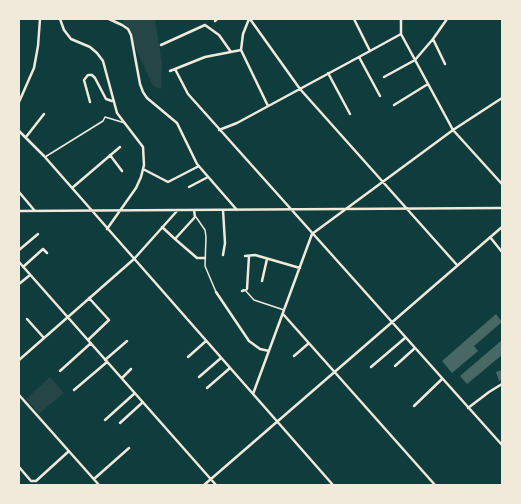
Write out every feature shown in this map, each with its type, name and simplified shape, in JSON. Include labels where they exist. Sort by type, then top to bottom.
[{"type":"street","points":[[19,102],[34,68],[38,46],[40,19]]},
{"type":"street","points":[[60,19],[64,30],[71,39],[90,47],[100,57],[112,102],[117,113],[143,147],[145,155],[143,169],[136,188],[107,229]]},
{"type":"street","points":[[109,19],[128,29],[131,35],[140,84],[147,98],[177,123],[183,133],[193,158],[237,210]]},
{"type":"street","points":[[268,106],[241,50],[243,34],[250,19],[300,89],[457,265]]},
{"type":"street","points":[[354,19],[370,51]]},
{"type":"street","points":[[401,19],[401,34],[453,130],[502,184]]},
{"type":"street","points":[[384,77],[415,60],[433,39],[447,19]]},
{"type":"street","points":[[161,45],[205,25],[219,35],[231,52]]},
{"type":"street","points":[[219,130],[237,123],[401,34]]},
{"type":"street","points":[[433,39],[445,64]]},
{"type":"street","points":[[170,71],[205,57],[241,50]]},
{"type":"street","points":[[359,57],[380,96]]},
{"type":"street","points":[[175,69],[188,94],[219,130],[502,445]]},
{"type":"street","points":[[328,74],[350,114]]},
{"type":"street","points":[[90,102],[84,80],[88,75],[92,75],[95,78],[106,99],[112,102]]},
{"type":"street","points":[[394,105],[428,84]]},
{"type":"street","points":[[253,394],[312,234],[453,130],[502,98]]},
{"type":"street","points":[[26,137],[44,114]]},
{"type":"street","points":[[19,131],[72,188],[333,485]]},
{"type":"street","points":[[72,188],[120,147]]},
{"type":"street","points":[[110,155],[122,171]]},
{"type":"street","points":[[143,169],[168,182],[199,166]]},
{"type":"street","points":[[189,187],[208,177]]},
{"type":"street","points":[[19,192],[36,211]]},
{"type":"street","points":[[19,211],[346,208],[407,210],[502,208]]},
{"type":"street","points":[[19,360],[134,259],[177,210]]},
{"type":"street","points":[[175,239],[194,215],[194,210]]},
{"type":"street","points":[[223,210],[225,243],[223,255]]},
{"type":"street","points":[[162,227],[197,258],[205,258]]},
{"type":"street","points":[[204,485],[502,227]]},
{"type":"street","points":[[19,250],[38,234]]},
{"type":"street","points":[[490,237],[502,252]]},
{"type":"street","points":[[47,253],[43,249],[21,265],[216,485]]},
{"type":"street","points":[[244,290],[247,289],[247,256],[255,255],[300,268]]},
{"type":"street","points":[[262,281],[267,259]]},
{"type":"street","points":[[19,284],[30,274]]},
{"type":"street","points":[[216,292],[249,341],[260,349],[269,351]]},
{"type":"street","points":[[88,340],[109,320],[89,298]]},
{"type":"street","points":[[283,314],[435,485]]},
{"type":"street","points":[[26,319],[44,338]]},
{"type":"street","points":[[371,367],[405,338]]},
{"type":"street","points":[[74,390],[127,341]]},
{"type":"street","points":[[188,357],[206,341]]},
{"type":"street","points":[[60,371],[91,343]]},
{"type":"street","points":[[294,356],[309,343]]},
{"type":"street","points":[[395,366],[415,348]]},
{"type":"street","points":[[199,377],[221,358]]},
{"type":"street","points":[[207,388],[230,368]]},
{"type":"street","points":[[122,378],[131,369]]},
{"type":"street","points":[[414,406],[442,379]]},
{"type":"street","points":[[468,408],[502,384]]},
{"type":"street","points":[[105,420],[135,393]]},
{"type":"street","points":[[19,395],[99,485]]},
{"type":"street","points":[[120,423],[143,402]]},
{"type":"street","points":[[94,479],[129,448]]},
{"type":"street","points":[[19,468],[31,481],[36,481],[69,452]]},
{"type":"lane","points":[[44,157],[103,121],[105,117],[125,124]]},
{"type":"lane","points":[[194,215],[205,230],[205,266],[216,292]]},
{"type":"lane","points":[[244,290],[254,300],[284,310]]},
{"type":"shaded area","points":[[122,19],[155,19],[162,64],[161,89],[153,86]]},
{"type":"shaded area","points":[[50,377],[64,393],[39,414],[26,399]]},
{"type":"building","points":[[496,314],[502,322],[474,346],[478,351],[452,373],[442,361]]},
{"type":"building","points":[[502,340],[502,355],[467,384],[460,376]]},
{"type":"building","points":[[502,370],[502,380],[499,381],[496,372]]}]
